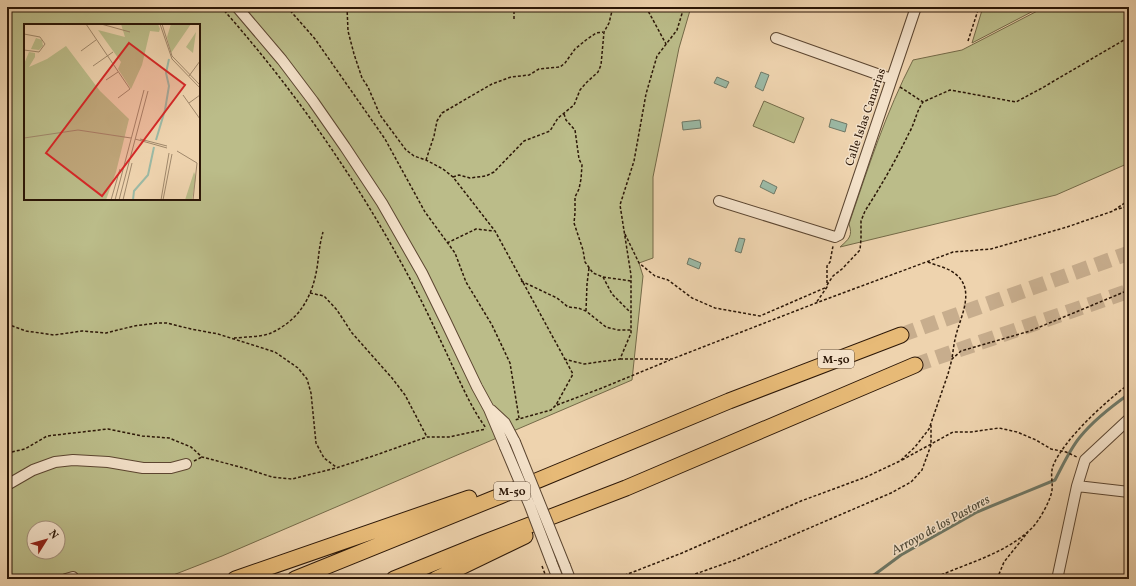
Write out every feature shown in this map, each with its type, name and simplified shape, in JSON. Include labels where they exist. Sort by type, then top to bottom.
[{"type":"highway","name":"M-50","points":[[295,579],[729,401],[901,335]]},
{"type":"highway","points":[[394,579],[626,488],[915,365]]},
{"type":"highway","points":[[235,579],[470,498],[668,419],[729,401]]},
{"type":"highway","points":[[436,579],[626,488]]},
{"type":"street","points":[[237,7],[282,60],[346,147],[382,204],[425,280],[489,409],[530,506],[558,579]]},
{"type":"street","name":"Calle Islas Canarias","points":[[719,201],[835,237],[839,235],[916,7]]},
{"type":"street","points":[[776,38],[891,79]]},
{"type":"street","points":[[489,409],[505,423],[515,442],[570,579]]},
{"type":"street","points":[[1061,579],[1058,575],[1077,486],[1085,460],[1129,419]]},
{"type":"street","points":[[7,485],[33,470],[55,462],[73,460],[108,462],[143,468],[171,468],[186,464]]},
{"type":"street","points":[[1077,486],[1129,492]]},
{"type":"path","points":[[221,7],[281,80],[334,153],[371,209],[433,325],[476,415],[489,434]]},
{"type":"path","points":[[287,7],[315,39],[385,139],[425,212],[454,253],[466,282],[492,325],[510,363],[520,418]]},
{"type":"path","points":[[347,7],[348,31],[354,54],[362,78],[368,87],[380,115],[406,150],[414,156],[426,160],[443,169],[453,177],[495,232],[573,374],[556,405],[551,410],[513,421]]},
{"type":"path","points":[[514,19],[515,7]]},
{"type":"path","points":[[453,177],[459,175],[470,178],[486,176],[494,172],[524,141],[550,131],[558,118],[574,105],[580,90],[598,72],[601,65],[604,32],[609,23],[613,7]]},
{"type":"path","points":[[646,7],[666,44]]},
{"type":"path","points":[[620,359],[631,334],[631,281],[620,205],[634,161],[646,94],[657,56],[677,30],[684,7]]},
{"type":"path","points":[[968,41],[979,7]]},
{"type":"path","points":[[426,160],[437,121],[442,113],[492,84],[511,77],[529,74],[539,69],[560,67],[586,40],[596,33],[604,32]]},
{"type":"path","points":[[816,303],[833,276],[842,269],[860,250],[861,220],[898,156],[911,131],[918,110],[923,102],[950,90],[1016,102],[1129,37]]},
{"type":"path","points":[[891,79],[923,102]]},
{"type":"path","points":[[564,114],[566,120],[575,130],[579,159],[582,165],[582,179],[575,197],[574,223],[583,250],[585,262],[593,273],[603,277],[631,281]]},
{"type":"path","points":[[1112,210],[1129,200]]},
{"type":"path","points":[[556,405],[816,303],[953,252],[991,248],[1067,227],[1112,210],[1129,206]]},
{"type":"path","points":[[447,244],[476,229],[495,232]]},
{"type":"path","points":[[233,338],[270,334],[294,319],[304,306],[310,294],[317,269],[319,246],[323,232]]},
{"type":"path","points":[[625,233],[639,263],[655,276],[668,280],[692,298],[715,308],[760,316],[827,286]]},
{"type":"path","points":[[827,286],[827,266],[831,257]]},
{"type":"path","points":[[900,461],[922,439],[931,422],[948,374],[956,335],[966,304],[966,292],[962,281],[952,271],[927,262]]},
{"type":"path","points":[[586,311],[586,284],[589,268]]},
{"type":"path","points":[[603,277],[612,294],[631,313]]},
{"type":"path","points":[[522,281],[556,298],[568,307],[586,311],[606,327],[618,330],[631,330]]},
{"type":"path","points":[[952,359],[961,351],[1030,330],[1129,290]]},
{"type":"path","points":[[310,294],[324,296],[337,310],[352,333],[405,395],[427,437]]},
{"type":"path","points":[[7,324],[26,331],[54,335],[82,331],[106,333],[134,326],[167,323],[233,338],[275,352],[298,368],[307,379],[311,393],[316,442],[324,458],[336,468]]},
{"type":"path","points":[[564,358],[584,364],[620,359],[672,359]]},
{"type":"path","points":[[997,579],[1004,562],[1033,526],[1052,493],[1051,473],[1061,451],[1105,404],[1129,384]]},
{"type":"path","points":[[485,421],[489,428]]},
{"type":"path","points":[[681,579],[735,560],[891,493],[911,482],[922,470],[931,445],[931,422]]},
{"type":"path","points":[[615,579],[682,553],[801,501],[866,477],[931,445],[953,432],[971,432],[999,428],[1017,432],[1036,440],[1051,449],[1073,455]]},
{"type":"path","points":[[7,453],[25,449],[47,436],[108,429],[142,436],[169,438],[191,447],[202,457],[244,468],[272,478],[292,478],[336,468],[427,437],[449,437],[479,430]]},
{"type":"path","points":[[932,579],[1000,551],[1016,541],[1033,526]]},
{"type":"green space","points":[[7,7],[691,7],[679,48],[653,177],[653,258],[639,263],[643,276],[632,380],[222,556],[163,579],[7,579]]},
{"type":"green space","points":[[983,7],[1041,7],[972,43]]},
{"type":"green space","points":[[1045,7],[1129,7],[1129,163],[1056,195],[840,247],[846,242],[851,232],[849,224],[870,161],[894,100],[913,60],[962,50]]},
{"type":"green space","points":[[764,101],[804,118],[794,143],[753,126]]},
{"type":"shaded area","points":[[761,72],[769,75],[763,91],[755,87]]},
{"type":"shaded area","points":[[717,77],[729,82],[726,88],[714,83]]},
{"type":"shaded area","points":[[831,119],[847,124],[845,132],[829,127]]},
{"type":"shaded area","points":[[700,120],[701,128],[683,130],[682,122]]},
{"type":"shaded area","points":[[763,180],[777,187],[774,194],[760,187]]},
{"type":"shaded area","points":[[739,238],[745,239],[741,253],[735,251]]},
{"type":"shaded area","points":[[689,258],[701,263],[699,269],[687,264]]},
{"type":"waterway","name":"Arroyo de los Pastores","points":[[864,579],[874,575],[901,555],[977,512],[1055,480],[1080,437],[1103,414],[1129,394]]},
{"type":"tunnel","points":[[901,335],[1129,253]]},
{"type":"tunnel","points":[[915,365],[1129,291]]}]
